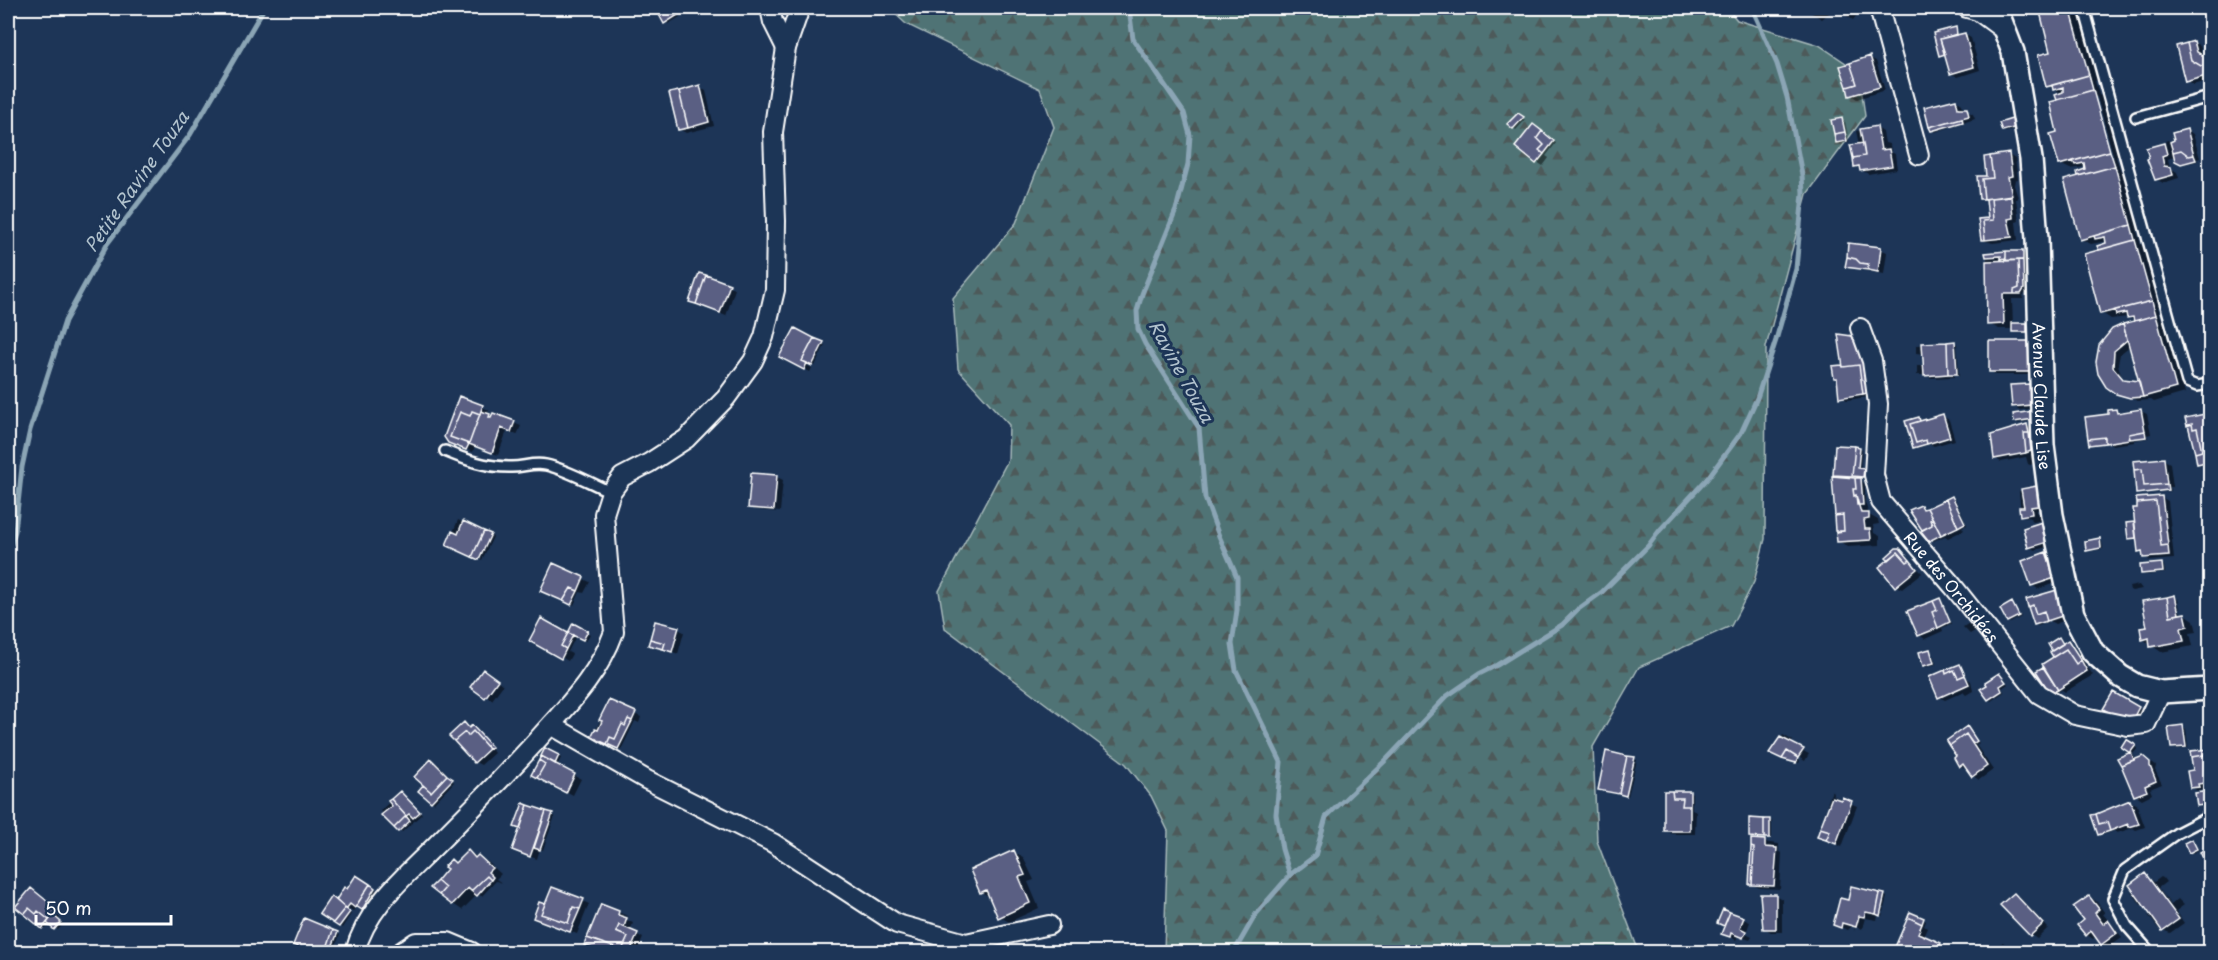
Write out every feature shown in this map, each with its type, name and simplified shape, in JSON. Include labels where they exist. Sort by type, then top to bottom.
[{"type":"street","points":[[770,8],[773,22],[786,48]]},
{"type":"street","points":[[355,952],[366,924],[388,893],[505,777],[585,686],[608,649],[614,632],[604,514],[611,492],[622,477],[686,439],[726,398],[753,361],[764,337],[775,290],[776,221],[773,132],[786,48],[800,8]]},
{"type":"street","points":[[1879,8],[1919,155]]},
{"type":"street","points":[[1967,8],[1977,11],[2005,31]]},
{"type":"street","name":"Avenue Claude Lise","points":[[1996,8],[2013,52],[2031,159],[2037,239],[2043,445],[2052,515],[2073,614],[2094,652],[2120,676],[2137,686],[2162,692],[2211,689]]},
{"type":"street","name":"Rue des Orchidées","points":[[1860,328],[1872,361],[1878,404],[1874,475],[1881,502],[1953,586],[2039,694],[2075,715],[2128,726],[2146,724],[2162,692]]},
{"type":"street","points":[[551,725],[647,780],[773,843],[897,924],[966,943],[1049,925]]},
{"type":"street","points":[[401,952],[416,942],[448,942],[472,952]]},
{"type":"lane","points":[[2086,8],[2086,15],[2187,382],[2196,386],[2211,384]]},
{"type":"lane","points":[[2136,117],[2211,98]]},
{"type":"lane","points":[[445,451],[470,462],[494,466],[511,468],[531,463],[547,465],[611,492]]},
{"type":"lane","points":[[2150,952],[2127,926],[2113,898],[2125,870],[2177,833],[2211,816]]},
{"type":"green space","points":[[889,8],[1727,8],[1737,20],[1819,45],[1859,72],[1865,116],[1807,194],[1766,347],[1765,539],[1754,582],[1731,626],[1639,667],[1593,747],[1597,841],[1639,952],[1164,952],[1168,831],[1151,796],[1126,764],[945,628],[939,591],[1008,460],[1009,425],[958,369],[953,298],[1016,223],[1054,127],[1040,89],[906,24]]},
{"type":"building","points":[[674,8],[678,15],[664,24],[656,9]]},
{"type":"building","points":[[2055,8],[2070,8],[2089,75],[2046,87],[2038,55],[2050,52],[2040,12]]},
{"type":"building","points":[[1956,27],[1957,34],[1940,39],[1945,54],[1939,56],[1933,33]]},
{"type":"building","points":[[1965,33],[1974,67],[1950,74],[1940,39]]},
{"type":"building","points":[[2194,41],[2197,52],[2205,57],[2210,55],[2210,63],[2201,66],[2191,60],[2187,43]]},
{"type":"building","points":[[2187,43],[2191,60],[2201,66],[2210,63],[2210,75],[2185,82],[2176,46]]},
{"type":"building","points":[[1870,56],[1880,87],[1849,96],[1847,87],[1857,84],[1850,63]]},
{"type":"building","points":[[1850,63],[1857,84],[1847,87],[1840,66]]},
{"type":"building","points":[[2089,75],[2093,90],[2057,100],[2055,95],[2063,92],[2063,87],[2053,90],[2052,85]]},
{"type":"building","points":[[700,85],[709,122],[688,128],[679,91]]},
{"type":"building","points":[[2093,90],[2110,151],[2059,165],[2050,134],[2057,132],[2050,102]]},
{"type":"building","points":[[679,91],[688,128],[678,130],[669,93]]},
{"type":"building","points":[[1956,99],[1958,108],[1967,108],[1969,116],[1929,127],[1924,107]]},
{"type":"building","points":[[1518,113],[1524,117],[1513,129],[1507,124]]},
{"type":"building","points":[[1842,118],[1845,132],[1834,134],[1831,120]]},
{"type":"building","points":[[1962,118],[1963,122],[1931,131],[1929,127]]},
{"type":"building","points":[[2015,118],[2017,127],[2002,131],[1999,123]]},
{"type":"building","points":[[1533,124],[1542,131],[1537,138],[1544,145],[1539,150],[1544,154],[1536,164],[1515,147]]},
{"type":"building","points":[[1877,126],[1881,150],[1889,149],[1892,166],[1860,171],[1859,166],[1854,167],[1853,158],[1865,156],[1860,129]]},
{"type":"building","points":[[2187,129],[2194,155],[2189,156],[2181,150],[2173,152],[2170,142],[2174,140],[2172,133]]},
{"type":"building","points":[[1542,131],[1554,141],[1544,154],[1539,150],[1544,145],[1537,138]]},
{"type":"building","points":[[1845,132],[1847,141],[1836,143],[1834,134]]},
{"type":"building","points":[[1863,143],[1865,156],[1853,158],[1850,145]]},
{"type":"building","points":[[2164,143],[2167,154],[2162,156],[2164,166],[2171,167],[2173,175],[2155,180],[2147,159],[2149,158],[2146,148]]},
{"type":"building","points":[[2181,150],[2189,156],[2194,155],[2196,160],[2181,164],[2175,161],[2173,152]]},
{"type":"building","points":[[2110,151],[2115,166],[2078,176],[2077,172],[2085,169],[2084,163],[2075,165],[2073,161]]},
{"type":"building","points":[[2009,153],[2012,176],[2008,177],[2012,195],[1984,199],[1982,179],[1993,178],[1990,156]]},
{"type":"building","points":[[1990,156],[1993,178],[1982,179],[1984,199],[1979,199],[1977,176],[1986,176],[1984,157]]},
{"type":"building","points":[[2115,166],[2131,225],[2080,240],[2064,180]]},
{"type":"building","points":[[2011,196],[2013,218],[2008,219],[2012,237],[1985,240],[1983,221],[1993,220],[1991,198]]},
{"type":"building","points":[[1991,198],[1993,220],[1983,221],[1985,240],[1981,240],[1978,219],[1988,218],[1986,199]]},
{"type":"building","points":[[2131,225],[2135,240],[2099,250],[2097,246],[2106,243],[2105,237],[2095,239],[2094,236]]},
{"type":"building","points":[[2135,240],[2152,301],[2100,314],[2084,254]]},
{"type":"building","points":[[1848,243],[1881,247],[1878,272],[1868,270],[1868,264],[1847,257]]},
{"type":"building","points":[[2006,251],[2023,251],[2023,260],[2006,261]]},
{"type":"building","points":[[2006,251],[2006,258],[2001,259],[2001,256],[1986,257],[1985,253]]},
{"type":"building","points":[[1847,257],[1868,264],[1868,270],[1845,267]]},
{"type":"building","points":[[2018,260],[2023,260],[2024,289],[2021,294],[2014,294],[2014,290],[2019,288]]},
{"type":"building","points":[[2018,260],[2019,288],[2014,290],[2014,294],[2003,294],[2004,324],[1987,325],[1986,261]]},
{"type":"building","points":[[699,273],[706,275],[696,304],[689,302]]},
{"type":"building","points":[[706,275],[730,284],[720,313],[696,304]]},
{"type":"building","points":[[2152,301],[2156,315],[2134,321],[2133,317],[2127,318],[2126,313],[2116,315],[2115,310]]},
{"type":"building","points":[[2156,315],[2176,388],[2143,397],[2123,324]]},
{"type":"building","points":[[2012,323],[2027,323],[2027,332],[2012,332]]},
{"type":"building","points":[[2123,324],[2127,340],[2114,351],[2113,367],[2123,379],[2139,381],[2143,397],[2130,398],[2116,394],[2106,387],[2098,374],[2096,362],[2099,345],[2112,329]]},
{"type":"building","points":[[795,328],[814,338],[802,361],[807,363],[804,370],[779,357]]},
{"type":"building","points":[[1838,334],[1860,340],[1868,393],[1863,394],[1859,365],[1843,367]]},
{"type":"building","points":[[814,338],[824,342],[812,366],[802,361]]},
{"type":"building","points":[[1955,341],[1957,374],[1948,374],[1947,342]]},
{"type":"building","points":[[1989,341],[2031,341],[2032,372],[1989,372]]},
{"type":"building","points":[[1947,342],[1948,374],[1924,376],[1922,343]]},
{"type":"building","points":[[1842,365],[1843,367],[1859,365],[1863,394],[1839,398],[1837,378],[1834,378],[1832,366]]},
{"type":"building","points":[[2030,384],[2031,405],[2012,407],[2010,385]]},
{"type":"building","points":[[459,396],[483,405],[480,414],[472,411],[470,416],[460,412],[450,437],[469,444],[466,450],[448,443],[444,437]]},
{"type":"building","points":[[2116,409],[2117,413],[2141,409],[2145,431],[2129,434],[2130,439],[2105,443],[2105,437],[2088,439],[2085,417],[2108,414],[2108,410]]},
{"type":"building","points":[[472,411],[480,414],[469,444],[450,437],[460,412],[470,416]]},
{"type":"building","points":[[481,411],[490,414],[489,417],[493,413],[515,421],[511,432],[501,428],[492,453],[469,444]]},
{"type":"building","points":[[2033,411],[2034,419],[2014,422],[2013,414]]},
{"type":"building","points":[[2210,413],[2210,461],[2197,464],[2195,453],[2202,451],[2197,428],[2193,429],[2192,424],[2187,426],[2185,418]]},
{"type":"building","points":[[1943,414],[1950,437],[1927,444],[1926,440],[1916,443],[1910,424]]},
{"type":"building","points":[[1919,417],[1920,421],[1910,424],[1916,443],[1926,440],[1927,444],[1913,448],[1905,421]]},
{"type":"building","points":[[2027,424],[2029,433],[2024,433],[2026,453],[1994,459],[1991,435]]},
{"type":"building","points":[[2192,424],[2193,429],[2197,428],[2202,451],[2195,453],[2188,425]]},
{"type":"building","points":[[2145,431],[2146,437],[2130,439],[2129,434]]},
{"type":"building","points":[[2024,433],[2029,433],[2031,451],[2026,453]]},
{"type":"building","points":[[2105,437],[2105,443],[2089,445],[2088,439]]},
{"type":"building","points":[[1835,445],[1855,446],[1852,476],[1833,475]]},
{"type":"building","points":[[1855,446],[1860,447],[1858,468],[1864,469],[1863,477],[1852,476]]},
{"type":"building","points":[[2164,458],[2167,484],[2144,486],[2142,469],[2134,470],[2133,461]]},
{"type":"building","points":[[2142,469],[2144,486],[2167,484],[2168,490],[2136,494],[2134,470]]},
{"type":"building","points":[[751,473],[777,475],[774,510],[748,508]]},
{"type":"building","points":[[1832,476],[1855,478],[1854,496],[1856,495],[1861,513],[1869,513],[1869,519],[1864,520],[1865,529],[1870,529],[1871,540],[1837,542],[1836,532],[1844,531],[1843,515],[1835,516]]},
{"type":"building","points":[[1855,478],[1861,478],[1863,505],[1857,505],[1856,495],[1854,496]]},
{"type":"building","points":[[2042,485],[2045,505],[2031,507],[2032,514],[2020,516],[2019,507],[2024,507],[2021,489]]},
{"type":"building","points":[[1952,496],[1965,523],[1958,527],[1946,499]]},
{"type":"building","points":[[2162,496],[2168,545],[2161,546],[2156,501],[2137,503],[2136,498]]},
{"type":"building","points":[[1946,499],[1958,527],[1941,535],[1927,508]]},
{"type":"building","points":[[2156,501],[2161,546],[2168,545],[2169,556],[2143,558],[2142,551],[2138,552],[2133,508],[2137,508],[2137,503]]},
{"type":"building","points":[[1921,505],[1923,509],[1927,508],[1933,519],[1930,520],[1932,525],[1922,530],[1909,510]]},
{"type":"building","points":[[1843,515],[1844,531],[1835,531],[1834,516]]},
{"type":"building","points":[[1933,519],[1941,535],[1929,541],[1921,531],[1932,525],[1930,520]]},
{"type":"building","points":[[463,521],[484,531],[472,557],[446,545],[452,531],[458,534]]},
{"type":"building","points":[[2045,521],[2051,541],[2028,548],[2023,528]]},
{"type":"building","points":[[2134,522],[2136,538],[2128,539],[2126,523]]},
{"type":"building","points":[[484,531],[491,534],[479,560],[472,557]]},
{"type":"building","points":[[2100,538],[2101,548],[2086,551],[2085,541]]},
{"type":"building","points":[[1896,548],[1900,548],[1910,560],[1907,562],[1898,552],[1889,560],[1886,557]]},
{"type":"building","points":[[1898,552],[1907,562],[1910,560],[1917,569],[1895,587],[1879,567]]},
{"type":"building","points":[[2046,552],[2055,578],[2031,586],[2022,561]]},
{"type":"building","points":[[553,563],[584,577],[578,591],[571,588],[563,601],[540,591]]},
{"type":"building","points":[[2162,563],[2163,572],[2141,574],[2140,565]]},
{"type":"building","points":[[571,588],[578,591],[571,605],[563,601]]},
{"type":"building","points":[[2057,590],[2065,615],[2047,621],[2044,611],[2036,614],[2033,605],[2028,607],[2026,599]]},
{"type":"building","points":[[2175,595],[2179,614],[2170,616],[2167,597]]},
{"type":"building","points":[[2167,597],[2170,616],[2185,613],[2188,626],[2181,628],[2184,641],[2150,647],[2149,638],[2142,640],[2140,628],[2147,627],[2142,601]]},
{"type":"building","points":[[1940,598],[1950,622],[1938,628],[1932,612],[1937,610],[1933,601]]},
{"type":"building","points":[[1933,601],[1937,610],[1932,612],[1938,628],[1918,636],[1907,611]]},
{"type":"building","points":[[2012,602],[2019,616],[2007,622],[2000,609]]},
{"type":"building","points":[[2033,605],[2036,614],[2044,611],[2047,621],[2034,625],[2028,607]]},
{"type":"building","points":[[541,618],[568,633],[561,646],[566,649],[561,659],[529,641]]},
{"type":"building","points":[[655,621],[679,627],[672,652],[663,649],[665,643],[650,639]]},
{"type":"building","points":[[573,623],[588,631],[583,640],[568,633]]},
{"type":"building","points":[[568,633],[573,635],[566,649],[561,646]]},
{"type":"building","points":[[2059,637],[2063,644],[2052,651],[2048,644]]},
{"type":"building","points":[[650,639],[665,643],[663,649],[648,645]]},
{"type":"building","points":[[2068,640],[2081,660],[2076,664],[2066,649],[2053,657],[2050,652]]},
{"type":"building","points":[[1930,649],[1934,663],[1923,666],[1919,652]]},
{"type":"building","points":[[2066,649],[2076,664],[2081,660],[2087,671],[2058,690],[2042,664]]},
{"type":"building","points":[[1960,664],[1965,675],[1958,678],[1954,670],[1946,674],[1945,670]]},
{"type":"building","points":[[2043,667],[2058,690],[2050,693],[2036,671]]},
{"type":"building","points":[[483,669],[498,680],[485,698],[470,687]]},
{"type":"building","points":[[1945,670],[1946,674],[1954,670],[1958,678],[1965,675],[1969,684],[1938,698],[1929,677]]},
{"type":"building","points":[[1999,673],[2006,682],[2000,686],[2002,691],[1988,700],[1980,689],[1987,685],[1985,682]]},
{"type":"building","points":[[2113,692],[2139,707],[2130,724],[2103,709]]},
{"type":"building","points":[[609,700],[636,712],[632,721],[628,719],[625,726],[622,724],[615,739],[610,737],[607,744],[591,737],[595,729],[598,730],[602,721],[599,720]]},
{"type":"building","points":[[628,719],[632,721],[618,749],[607,744],[610,737],[615,739],[622,724],[625,726]]},
{"type":"building","points":[[464,722],[469,728],[472,725],[492,747],[489,749],[473,731],[468,736],[465,732],[454,741],[449,736]]},
{"type":"building","points":[[2183,725],[2186,747],[2171,748],[2168,727]]},
{"type":"building","points":[[1967,726],[1977,741],[1973,744],[1966,734],[1949,746],[1946,741]]},
{"type":"building","points":[[473,731],[489,749],[474,763],[454,741],[465,732],[468,736]]},
{"type":"building","points":[[1966,734],[1987,766],[1972,777],[1963,764],[1959,767],[1954,758],[1956,756],[1949,746]]},
{"type":"building","points":[[1780,737],[1804,749],[1798,758],[1787,751],[1782,759],[1769,753]]},
{"type":"building","points":[[2126,739],[2136,745],[2130,753],[2121,747]]},
{"type":"building","points":[[545,748],[559,755],[555,764],[541,756]]},
{"type":"building","points":[[2210,749],[2210,754],[2191,757],[2190,751]]},
{"type":"building","points":[[1606,751],[1627,756],[1619,794],[1598,790]]},
{"type":"building","points":[[1787,751],[1798,758],[1796,763],[1782,759]]},
{"type":"building","points":[[2131,752],[2134,760],[2121,765],[2117,758]]},
{"type":"building","points":[[2210,754],[2210,782],[2190,788],[2187,771],[2193,770],[2191,757]]},
{"type":"building","points":[[541,756],[575,774],[566,793],[537,778],[545,764],[539,760]]},
{"type":"building","points":[[1627,756],[1635,757],[1626,796],[1619,794]]},
{"type":"building","points":[[2143,756],[2150,762],[2156,781],[2145,786],[2147,791],[2134,796],[2121,765]]},
{"type":"building","points":[[431,759],[447,775],[431,792],[414,777]]},
{"type":"building","points":[[539,760],[545,764],[537,778],[531,775]]},
{"type":"building","points":[[447,775],[453,779],[431,802],[418,791],[423,785],[431,792]]},
{"type":"building","points":[[400,791],[420,812],[413,818],[409,814],[406,816],[391,799]]},
{"type":"building","points":[[1664,791],[1672,791],[1673,798],[1683,798],[1682,806],[1690,806],[1690,831],[1664,831]]},
{"type":"building","points":[[1672,791],[1690,791],[1690,806],[1682,806],[1683,798],[1673,798]]},
{"type":"building","points":[[2210,791],[2210,804],[2197,806],[2195,793]]},
{"type":"building","points":[[1832,797],[1841,800],[1842,797],[1852,801],[1836,844],[1826,840],[1830,831],[1820,828]]},
{"type":"building","points":[[391,799],[406,816],[394,828],[381,815],[392,806],[388,801]]},
{"type":"building","points":[[2130,800],[2139,824],[2129,827],[2128,824],[2110,831],[2107,822],[2099,824],[2096,814]]},
{"type":"building","points":[[523,803],[528,805],[520,829],[514,827]]},
{"type":"building","points":[[528,805],[546,811],[530,857],[512,850]]},
{"type":"building","points":[[546,811],[553,813],[540,850],[534,848]]},
{"type":"building","points":[[2096,814],[2099,824],[2107,822],[2110,831],[2098,835],[2091,815]]},
{"type":"building","points":[[406,816],[410,821],[398,832],[394,828]]},
{"type":"building","points":[[1749,818],[1764,819],[1764,838],[1749,837]]},
{"type":"building","points":[[1764,819],[1770,819],[1770,838],[1764,838]]},
{"type":"building","points":[[1820,828],[1830,831],[1826,840],[1817,837]]},
{"type":"building","points":[[1751,839],[1765,840],[1765,847],[1777,848],[1774,886],[1752,885],[1754,848],[1751,847]]},
{"type":"building","points":[[2192,839],[2197,849],[2189,853],[2184,843]]},
{"type":"building","points":[[2210,846],[2210,872],[2200,852]]},
{"type":"building","points":[[1751,847],[1754,848],[1752,885],[1749,885]]},
{"type":"building","points":[[468,850],[475,858],[478,855],[492,868],[488,872],[493,877],[491,880],[487,876],[471,891],[468,888],[452,905],[439,895],[445,888],[437,881],[447,869],[444,867],[451,859],[455,863]]},
{"type":"building","points":[[1014,850],[1025,875],[1019,877],[1030,903],[998,918],[986,890],[980,893],[970,870]]},
{"type":"building","points":[[2145,873],[2179,919],[2162,931],[2129,885]]},
{"type":"building","points":[[356,875],[370,884],[355,908],[350,904],[346,909],[336,900],[344,887],[347,889]]},
{"type":"building","points":[[487,876],[491,880],[477,896],[471,891]]},
{"type":"building","points":[[437,881],[445,888],[439,895],[430,888]]},
{"type":"building","points":[[370,884],[375,888],[362,910],[356,906]]},
{"type":"building","points":[[1851,886],[1880,893],[1876,914],[1866,912],[1864,917],[1859,916],[1856,927],[1842,923],[1841,928],[1833,925],[1840,898],[1848,900]]},
{"type":"building","points":[[552,887],[584,899],[580,909],[573,907],[568,923],[541,914]]},
{"type":"building","points":[[31,888],[58,910],[49,920],[38,911],[36,914],[29,908],[24,914],[15,907]]},
{"type":"building","points":[[1880,893],[1885,894],[1880,916],[1876,914]]},
{"type":"building","points":[[2014,893],[2043,924],[2030,936],[2000,905]]},
{"type":"building","points":[[1760,894],[1776,894],[1776,929],[1763,929]]},
{"type":"building","points":[[331,896],[345,908],[333,923],[319,914]]},
{"type":"building","points":[[2089,896],[2099,909],[2095,913],[2103,924],[2108,920],[2117,933],[2101,945],[2091,931],[2086,936],[2077,925],[2083,920],[2073,907]]},
{"type":"building","points":[[539,902],[545,904],[541,914],[568,923],[573,907],[580,909],[570,932],[533,918]]},
{"type":"building","points":[[601,904],[619,911],[618,915],[627,918],[624,927],[619,925],[616,932],[628,937],[622,950],[587,938]]},
{"type":"building","points":[[29,908],[36,914],[38,911],[49,920],[42,929],[24,914]]},
{"type":"building","points":[[345,908],[350,912],[339,927],[333,923]]},
{"type":"building","points":[[1723,909],[1730,912],[1724,926],[1717,923]]},
{"type":"building","points":[[1730,912],[1744,917],[1740,928],[1746,931],[1743,938],[1731,933],[1730,937],[1721,934]]},
{"type":"building","points":[[1910,912],[1924,918],[1922,924],[1908,917]]},
{"type":"building","points":[[53,915],[61,922],[54,930],[47,923]]},
{"type":"building","points":[[1908,917],[1922,924],[1918,933],[1941,943],[1937,952],[1921,952],[1912,949],[1911,952],[1895,947]]},
{"type":"building","points":[[304,918],[333,930],[327,948],[331,950],[330,952],[311,952],[293,945]]},
{"type":"building","points":[[619,925],[638,933],[630,952],[604,952],[584,945],[587,938],[622,950],[628,937],[616,932]]},
{"type":"building","points":[[333,930],[338,932],[331,950],[327,948]]},
{"type":"waterway","name":"Petite Ravine Touza","points":[[8,554],[15,531],[22,467],[30,430],[65,321],[107,244],[190,135],[264,8]]},
{"type":"waterway","name":"Ravine Touza","points":[[1129,8],[1133,39],[1184,113],[1190,135],[1188,164],[1176,210],[1142,294],[1137,311],[1138,329],[1145,344],[1199,428],[1205,498],[1237,577],[1237,610],[1232,644],[1236,670],[1281,762],[1276,814],[1282,849],[1290,875]]},
{"type":"waterway","points":[[1234,952],[1256,914],[1290,875],[1315,856],[1326,817],[1387,759],[1447,696],[1479,674],[1562,625],[1577,610],[1602,592],[1648,546],[1707,479],[1741,433],[1757,398],[1796,269],[1803,193],[1802,175],[1787,97],[1777,64],[1752,8]]}]
